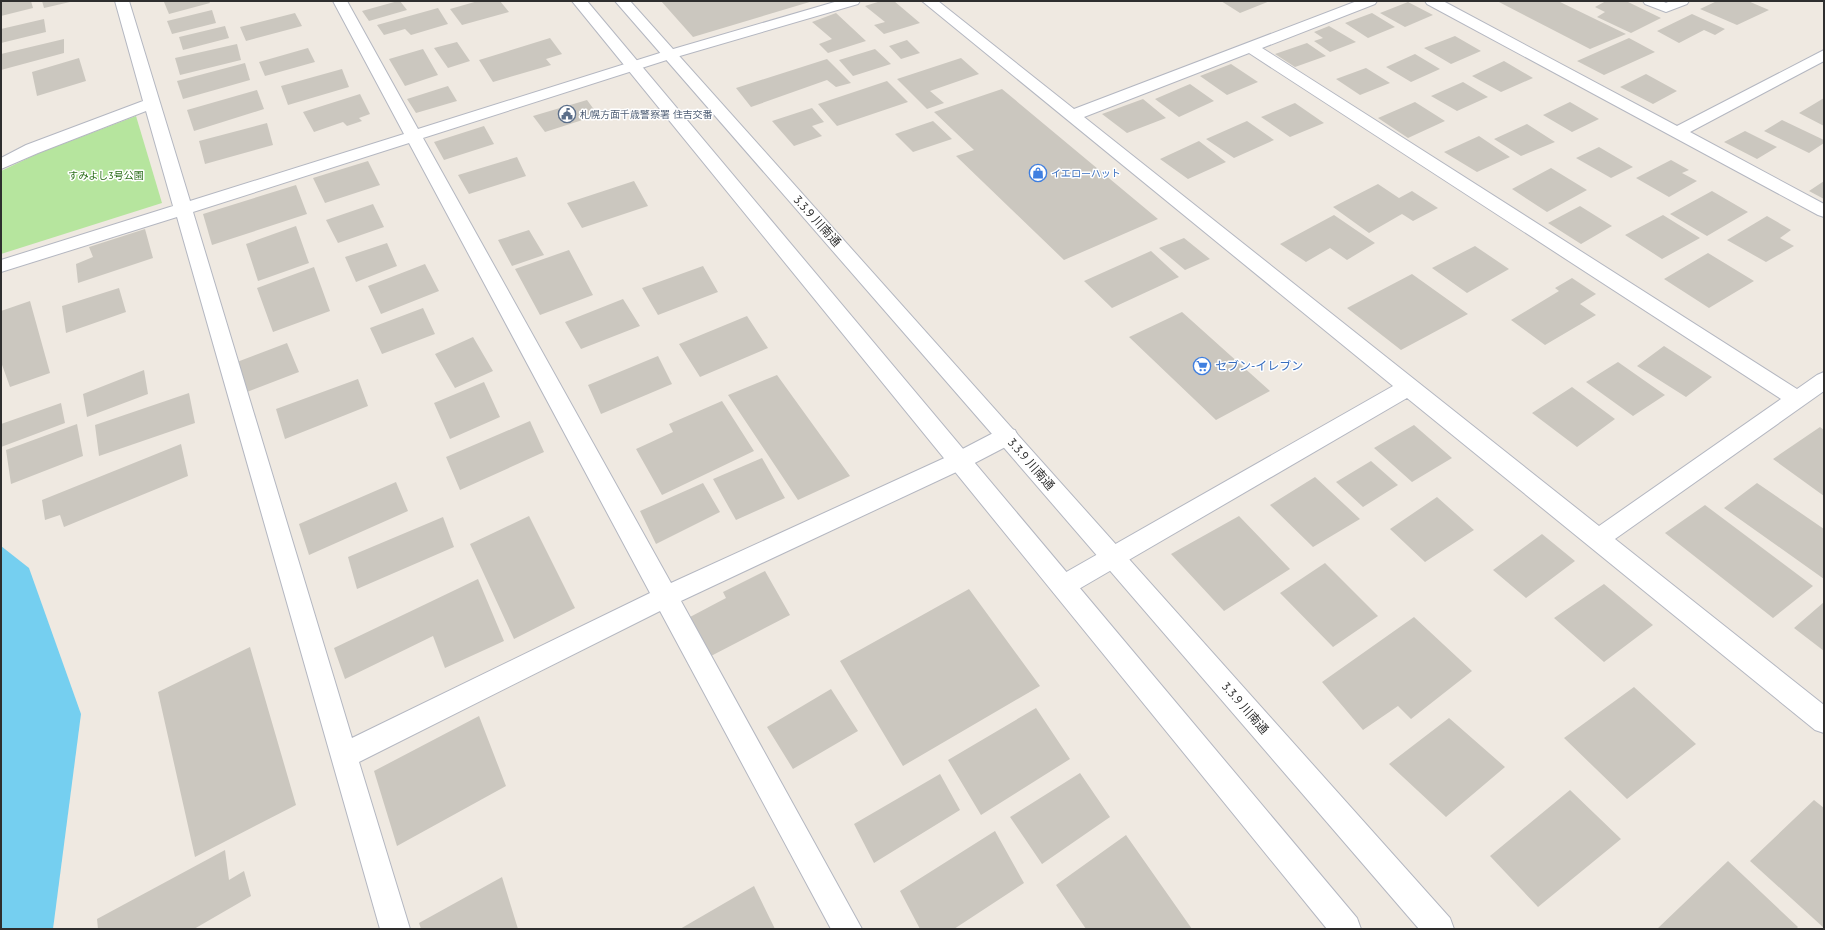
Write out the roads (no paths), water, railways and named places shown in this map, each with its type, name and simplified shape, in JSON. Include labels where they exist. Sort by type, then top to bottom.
[{"type":"street","points":[[122,1],[395,929]]},
{"type":"street","points":[[340,1],[846,929]]},
{"type":"street","points":[[579,1],[1346,929]]},
{"type":"street","name":"3.3.9 川南通","points":[[622,1],[668,55],[1007,436],[1439,929]]},
{"type":"street","points":[[1,266],[668,55],[853,1]]},
{"type":"street","points":[[929,1],[1824,720]]},
{"type":"street","points":[[1072,116],[1370,1]]},
{"type":"street","points":[[1432,1],[1824,210]]},
{"type":"street","points":[[1650,1],[1666,8],[1682,1]]},
{"type":"street","points":[[1250,47],[1797,399]]},
{"type":"street","points":[[1678,132],[1824,55]]},
{"type":"street","points":[[1,164],[32,149],[152,103]]},
{"type":"street","points":[[1598,539],[1824,380]]},
{"type":"street","points":[[1063,586],[1409,387]]},
{"type":"street","points":[[344,756],[665,597],[960,461],[1007,436]]},
{"type":"water","points":[[1,546],[29,568],[81,714],[53,929],[1,929]]},
{"type":"place","name":"札幌方面千歳警察署 住吉交番","points":[[567,114]]},
{"type":"place","name":"イエローハット","points":[[1038,173]]},
{"type":"place","name":"セブン-イレブン","points":[[1202,366]]},
{"type":"park label","name":"すみよし3号公園","points":[[106,175]]}]
